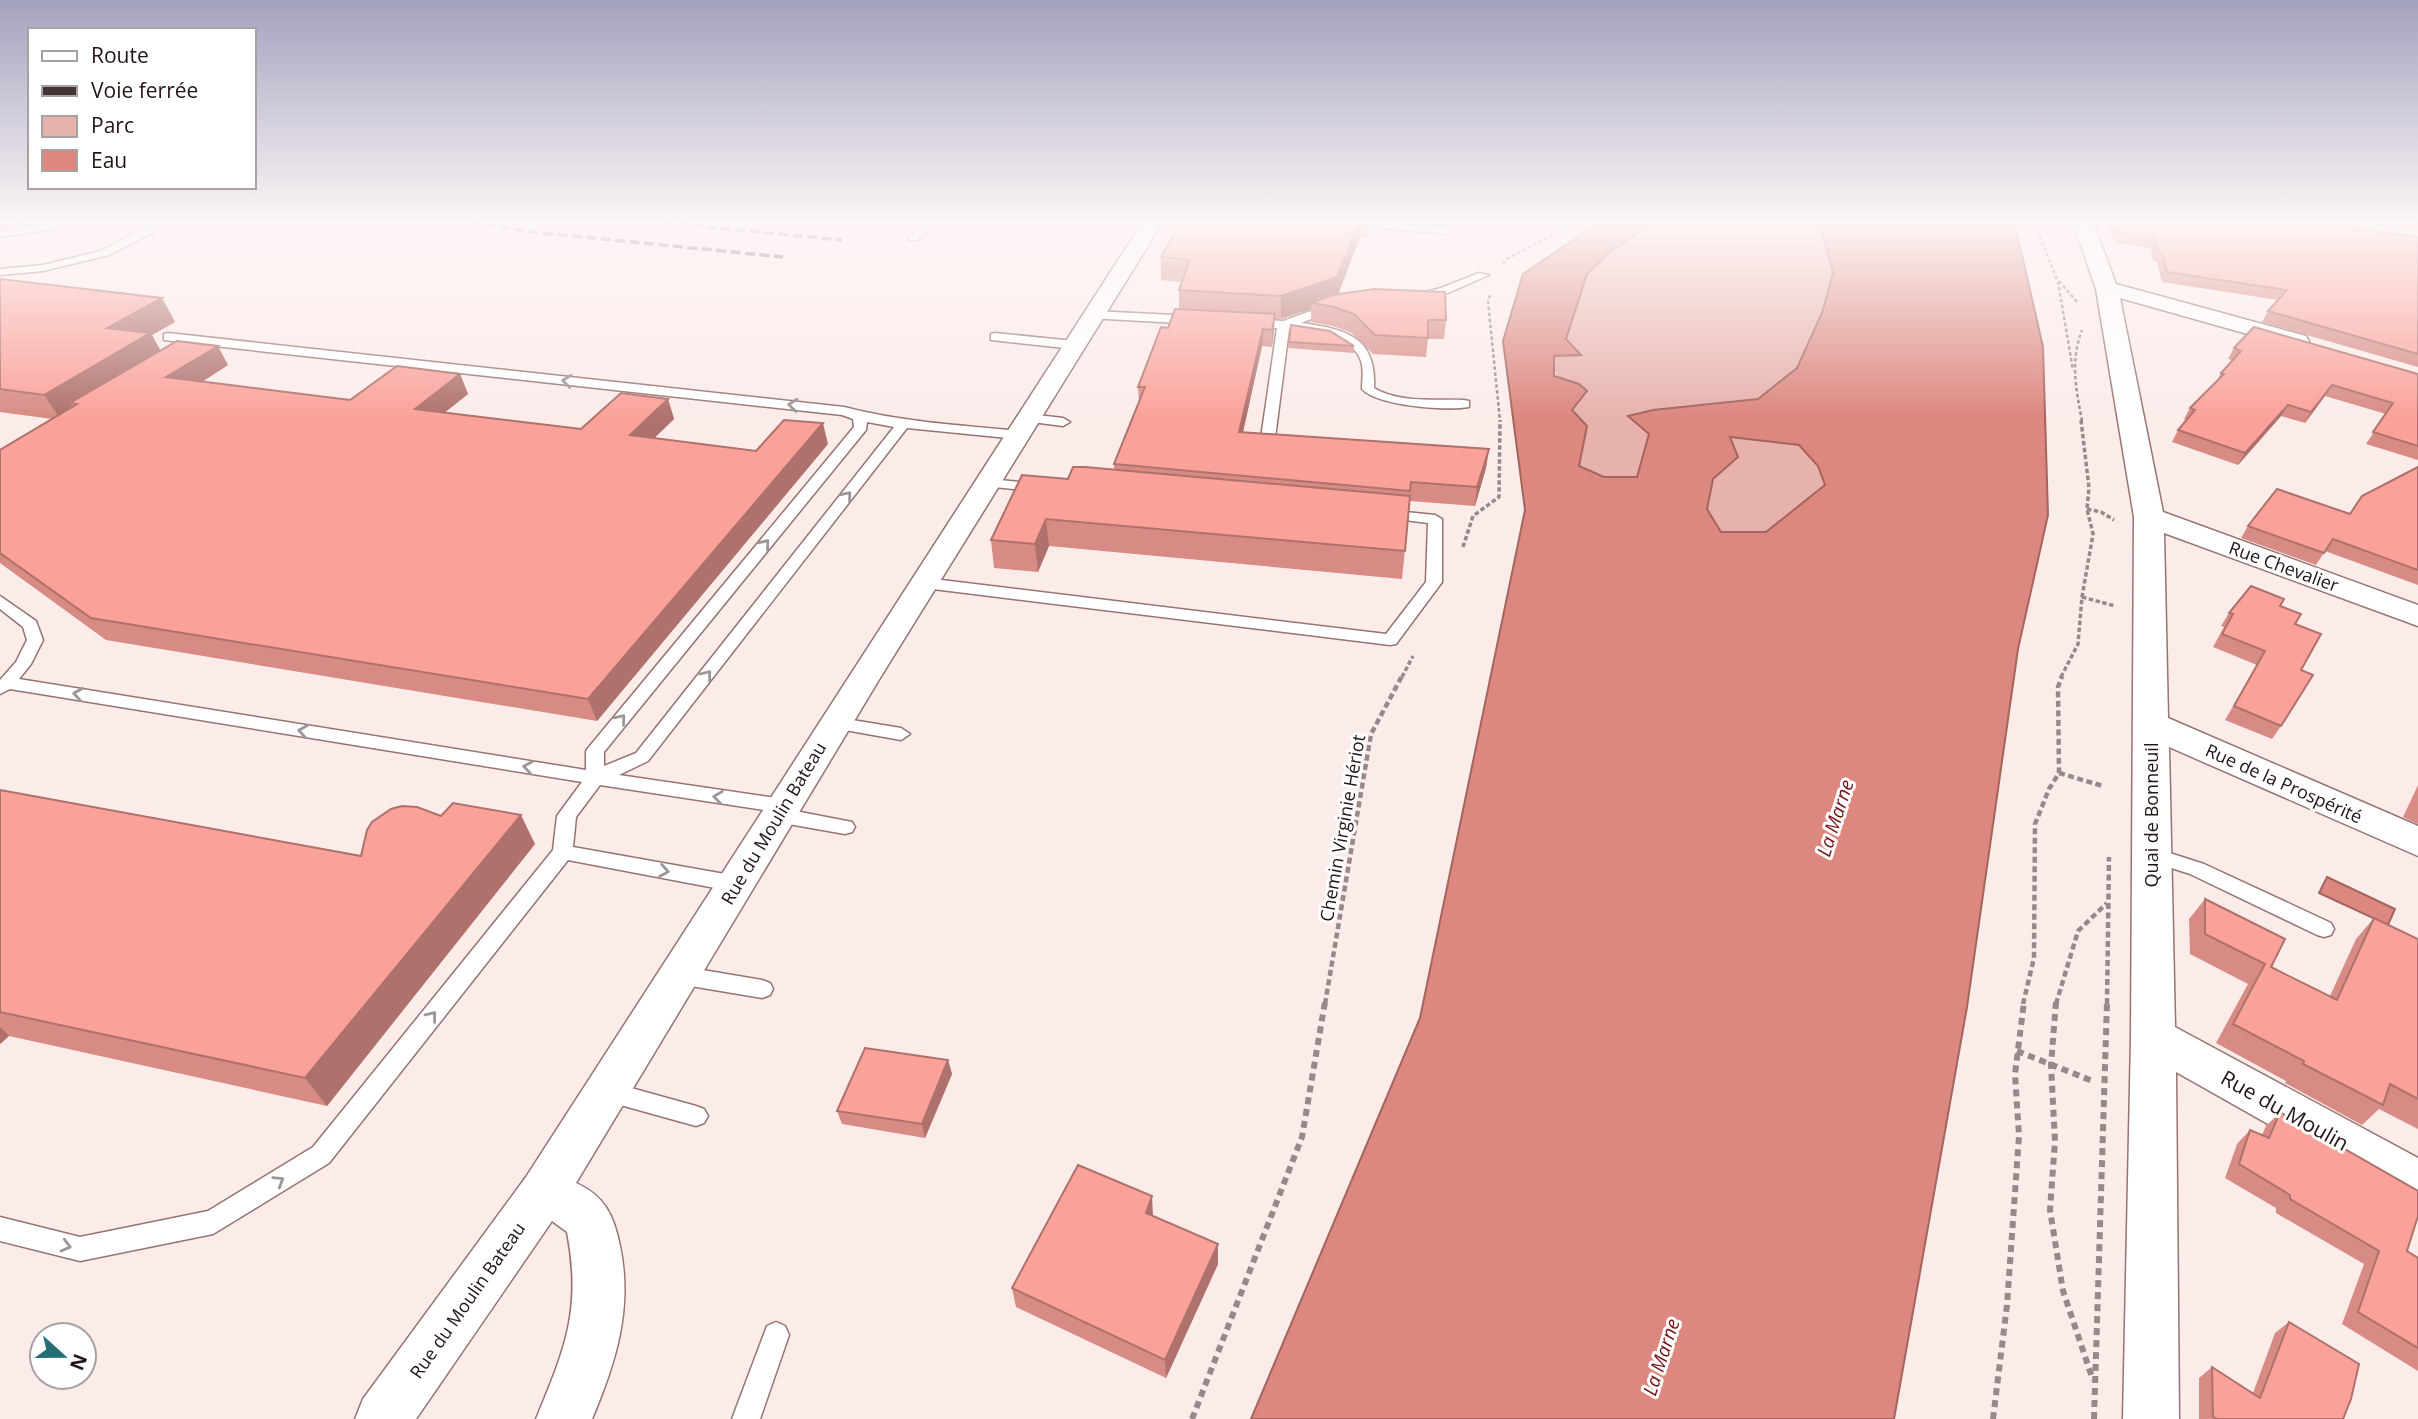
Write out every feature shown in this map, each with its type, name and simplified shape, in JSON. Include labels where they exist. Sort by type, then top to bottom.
[{"type":"street","name":"Rue du Moulin Bateau","points":[[383,1419],[542,1193],[834,723],[989,483],[1037,425],[1084,330],[1112,286]]},
{"type":"street","name":"Quai de Bonneuil","points":[[2092,286],[2133,520],[2150,724],[2151,1419]]},
{"type":"street","points":[[2094,297],[2132,293],[2314,346]]},
{"type":"street","name":"Rue Chevalier","points":[[2133,520],[2418,616]]},
{"type":"street","name":"Rue de la Prospérité","points":[[2150,724],[2418,842]]},
{"type":"street","name":"Rue du Moulin","points":[[2152,1037],[2418,1183]]},
{"type":"street","points":[[542,1193],[575,1207],[588,1218],[598,1257],[600,1317],[581,1382],[564,1419]]},
{"type":"lane","points":[[1406,297],[1444,291],[1456,286]]},
{"type":"lane","points":[[1283,325],[1309,314],[1341,306]]},
{"type":"lane","points":[[995,337],[1203,321]]},
{"type":"lane","points":[[1231,322],[1331,330],[1353,342],[1368,361],[1368,389],[1380,397],[1464,404]]},
{"type":"lane","points":[[1268,438],[1283,325]]},
{"type":"lane","points":[[168,337],[844,411],[859,417],[903,424],[1037,425]]},
{"type":"lane","points":[[170,363],[212,342]]},
{"type":"lane","points":[[595,778],[595,751],[861,427],[859,417]]},
{"type":"lane","points":[[0,1228],[80,1250],[213,1222],[321,1155],[564,852],[567,816],[595,778],[642,757],[903,424]]},
{"type":"lane","points":[[989,483],[1057,489]]},
{"type":"lane","points":[[925,583],[1390,640],[1434,582],[1435,519],[1365,512]]},
{"type":"lane","points":[[0,601],[30,625],[35,640],[23,664],[3,685]]},
{"type":"lane","points":[[3,685],[595,778],[780,811],[845,827]]},
{"type":"lane","points":[[834,723],[901,734]]},
{"type":"lane","points":[[564,852],[736,884]]},
{"type":"lane","points":[[2151,854],[2197,869],[2324,929]]},
{"type":"lane","points":[[679,975],[762,989]]},
{"type":"lane","points":[[606,1091],[696,1116]]},
{"type":"lane","points":[[746,1419],[776,1335]]},
{"type":"path","points":[[1993,1419],[2007,1305],[2019,1136],[2015,1074],[2017,1051],[2020,1018],[2034,958],[2035,824],[2059,773],[2059,687],[2066,664],[2078,644],[2082,597],[2093,534],[2087,509],[2089,488],[2085,441],[2074,374],[2066,347],[2065,321],[2058,286]]},
{"type":"path","points":[[2072,286],[2094,297]]},
{"type":"path","points":[[1462,551],[1473,516],[1499,497],[1501,435],[1488,300],[1492,290]]},
{"type":"path","points":[[2074,374],[2075,349],[2083,326]]},
{"type":"path","points":[[2087,509],[2133,520]]},
{"type":"path","points":[[2082,597],[2118,607],[2121,596]]},
{"type":"path","name":"Chemin Virginie Hériot","points":[[1192,1419],[1302,1137],[1371,734],[1415,654]]},
{"type":"path","points":[[2059,773],[2103,786]]},
{"type":"path","points":[[2094,1419],[2110,846]]},
{"type":"path","points":[[2095,1384],[2063,1292],[2050,1210],[2055,1141],[2051,1065],[2056,1002],[2078,931],[2108,902]]},
{"type":"path","points":[[2017,1051],[2095,1082]]},
{"type":"green space","points":[[1583,286],[1830,286],[1822,313],[1797,368],[1759,399],[1629,417],[1649,434],[1637,477],[1604,477],[1579,466],[1587,426],[1573,410],[1556,377],[1554,356],[1581,355],[1566,339]]},
{"type":"green space","points":[[1730,437],[1799,445],[1818,466],[1826,485],[1766,532],[1721,532],[1707,509],[1712,479],[1738,457]]},
{"type":"water","name":"La Marne","points":[[1519,286],[1583,286],[1566,339],[1581,355],[1554,356],[1554,376],[1579,384],[1587,391],[1572,410],[1587,426],[1579,466],[1604,477],[1637,477],[1649,434],[1628,416],[1653,410],[1758,399],[1797,368],[1822,313],[1829,286],[2029,286],[2043,347],[2048,515],[2018,649],[1967,1007],[1894,1419],[1251,1419],[1420,1018],[1525,510],[1503,341]],"holes":[[[1730,437],[1799,445],[1818,466],[1825,485],[1766,532],[1721,532],[1707,509],[1713,479],[1738,457]]]},
{"type":"water","points":[[2327,877],[2395,909],[2388,925],[2319,893]]},
{"type":"building","points":[[0,286],[62,286],[162,298],[107,328],[150,333],[44,395],[0,389]]},
{"type":"building","points":[[1180,286],[1310,286],[1281,296],[1179,290]]},
{"type":"building","points":[[2262,286],[2418,286],[2418,354],[2268,311],[2287,290]]},
{"type":"building","points":[[1374,289],[1445,292],[1446,320],[1428,320],[1428,338],[1375,335],[1354,314],[1312,303],[1332,295]]},
{"type":"building","points":[[1175,309],[1275,314],[1272,330],[1263,329],[1239,432],[1489,449],[1477,487],[1411,482],[1410,491],[1114,464],[1145,387],[1138,387],[1161,327],[1168,328]]},
{"type":"building","points":[[1291,325],[1330,331],[1354,346],[1289,342]]},
{"type":"building","points":[[2254,327],[2418,374],[2418,446],[2373,432],[2393,403],[2332,385],[2311,412],[2288,405],[2245,453],[2178,430],[2195,410],[2190,408],[2224,374],[2221,373],[2241,351],[2234,348]]},
{"type":"building","points":[[177,341],[218,346],[166,377],[350,400],[397,366],[460,374],[415,409],[581,429],[621,393],[668,399],[630,435],[756,451],[784,420],[823,423],[588,699],[91,618],[0,553],[0,450],[77,404],[70,403]]},
{"type":"building","points":[[1073,467],[1410,496],[1405,551],[1046,519],[1035,544],[991,540],[1022,475],[1068,479]]},
{"type":"building","points":[[2418,467],[2418,570],[2333,539],[2324,553],[2248,526],[2277,489],[2350,514],[2362,496]]},
{"type":"building","points":[[2251,586],[2284,599],[2280,606],[2301,614],[2295,624],[2321,634],[2301,670],[2313,675],[2281,726],[2234,706],[2265,651],[2222,634],[2233,614],[2229,613]]},
{"type":"building","points":[[0,790],[361,856],[367,830],[372,822],[391,809],[402,806],[417,807],[441,816],[453,803],[521,815],[305,1078],[0,1012]]},
{"type":"building","points":[[2205,899],[2285,939],[2271,967],[2337,1000],[2374,918],[2418,939],[2418,1099],[2390,1084],[2383,1105],[2233,1024],[2265,964],[2205,934]]},
{"type":"building","points":[[865,1048],[948,1060],[922,1124],[837,1111]]},
{"type":"building","points":[[2280,1112],[2418,1191],[2418,1216],[2407,1251],[2418,1258],[2418,1348],[2358,1312],[2379,1251],[2290,1199],[2290,1195],[2239,1164],[2250,1130],[2269,1138]]},
{"type":"building","points":[[1078,1165],[1152,1196],[1146,1213],[1218,1244],[1165,1360],[1012,1288]]},
{"type":"building","points":[[2289,1322],[2359,1364],[2343,1419],[2213,1417],[2212,1367],[2260,1398]]}]
